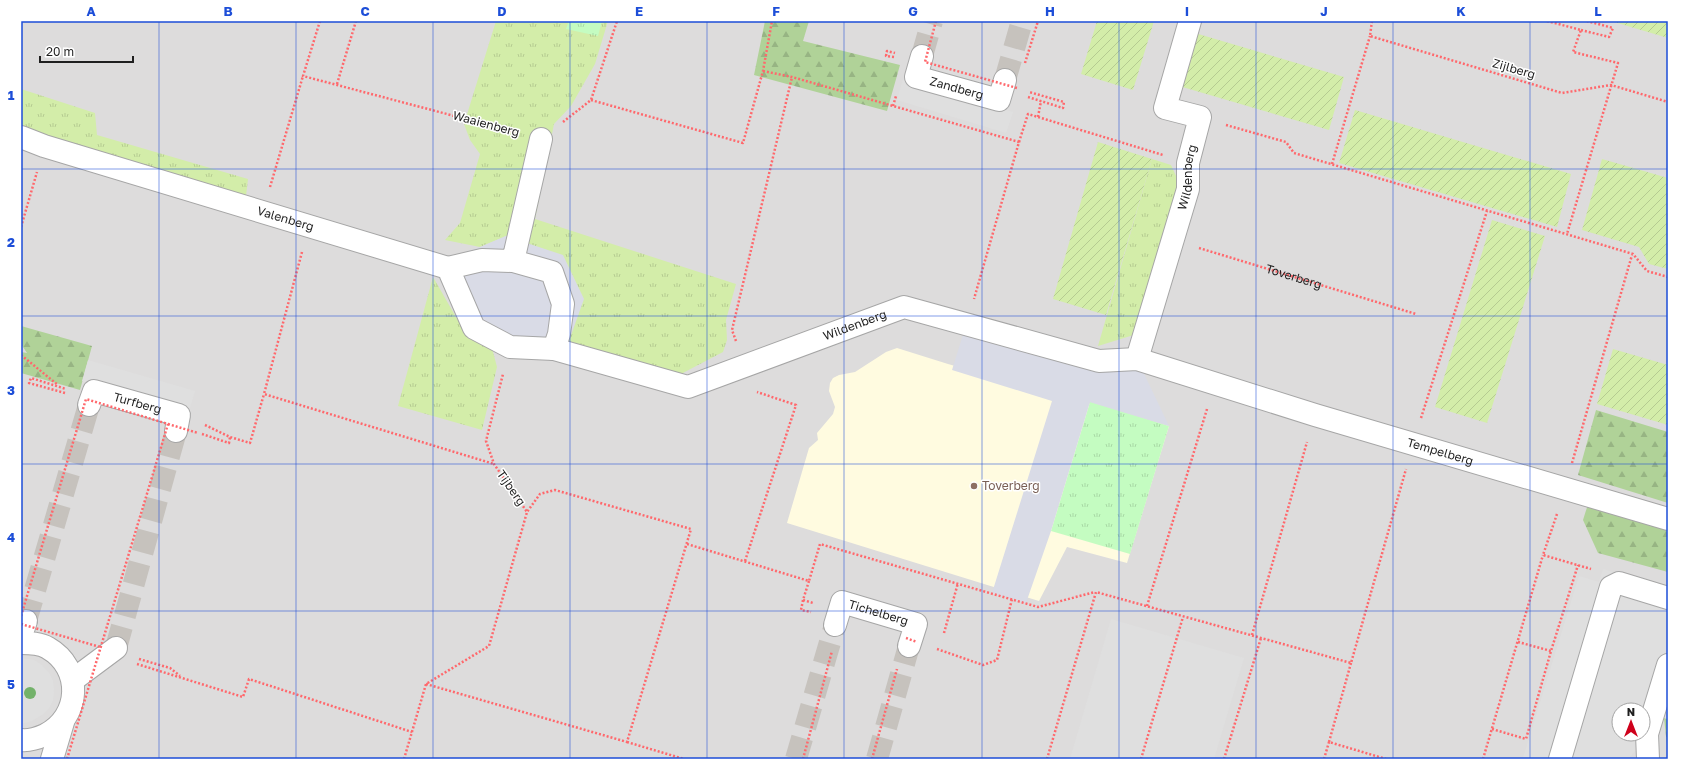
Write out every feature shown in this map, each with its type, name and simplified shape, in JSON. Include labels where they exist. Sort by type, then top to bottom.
[{"type":"street","points":[[1190,21],[1165,108],[1200,118]]},
{"type":"street","name":"Zandberg","points":[[922,56],[916,77],[1000,100],[1011,85]]},
{"type":"street","name":"Wildenberg","points":[[1137,359],[1188,189],[1188,163],[1200,118]]},
{"type":"street","name":"Valenberg","points":[[21,137],[44,146],[448,268]]},
{"type":"street","points":[[513,260],[541,139]]},
{"type":"street","points":[[554,349],[559,334],[563,304],[552,272],[513,260],[482,260],[448,268],[474,328],[510,347],[554,349],[688,387],[744,366]]},
{"type":"street","name":"Wildenberg","points":[[744,366],[904,308],[966,324]]},
{"type":"street","points":[[966,324],[1099,361],[1137,359],[1315,415]]},
{"type":"street","name":"Turfberg","points":[[84,398],[94,391],[179,415],[172,427]]},
{"type":"street","name":"Tempelberg","points":[[1315,415],[1668,519]]},
{"type":"street","points":[[1560,759],[1611,587],[1618,583],[1668,598]]},
{"type":"street","name":"Tichelberg","points":[[835,624],[842,602],[916,624],[912,642]]},
{"type":"street","points":[[21,643],[33,643],[47,647],[59,656],[68,667],[73,680],[74,695],[70,709],[63,722],[52,759]]},
{"type":"street","points":[[73,680],[109,650]]},
{"type":"street","points":[[1648,759],[1646,734],[1668,665]]},
{"type":"street","points":[[21,740],[39,738],[52,731],[63,722]]},
{"type":"path","points":[[263,212],[320,21]]},
{"type":"path","points":[[337,84],[356,21]]},
{"type":"path","points":[[541,139],[592,100],[617,21]]},
{"type":"path","points":[[592,100],[743,143],[763,70],[772,21]]},
{"type":"path","points":[[936,21],[925,62],[1011,85],[1064,102],[1062,108],[1041,101],[1011,85]]},
{"type":"path","points":[[1024,66],[1038,21]]},
{"type":"path","points":[[1332,164],[1370,36],[1372,21]]},
{"type":"path","points":[[1547,21],[1609,38],[1613,28],[1587,21]]},
{"type":"path","points":[[1567,234],[1618,63],[1573,52],[1581,30]]},
{"type":"path","name":"Zijlberg","points":[[1370,36],[1562,93],[1611,85],[1668,102]]},
{"type":"path","points":[[763,70],[1019,142]]},
{"type":"path","name":"Waaienberg","points":[[303,76],[541,139]]},
{"type":"path","points":[[745,561],[796,405],[738,386],[744,366],[732,330],[792,77]]},
{"type":"path","points":[[1038,118],[1041,101]]},
{"type":"path","points":[[966,324],[1028,114],[1188,163]]},
{"type":"path","points":[[1200,118],[1286,142],[1294,153],[1632,254],[1647,271],[1668,277]]},
{"type":"path","points":[[21,227],[44,146]]},
{"type":"path","points":[[1324,759],[1413,444],[1487,211]]},
{"type":"path","points":[[204,425],[230,437],[250,443],[309,225]]},
{"type":"path","name":"Toverberg","points":[[1172,240],[1416,314]]},
{"type":"path","points":[[1483,759],[1543,555],[1565,489],[1632,254]]},
{"type":"path","name":"Tijberg","points":[[426,684],[489,646],[528,512],[494,464],[486,441],[510,347]]},
{"type":"path","points":[[21,355],[59,386]]},
{"type":"path","points":[[84,398],[59,386],[31,378],[29,383],[84,398],[172,427],[198,433],[229,443],[230,437]]},
{"type":"path","points":[[1146,606],[1215,384]]},
{"type":"path","points":[[264,394],[494,464]]},
{"type":"path","points":[[84,398],[22,624],[170,668],[183,678]]},
{"type":"path","points":[[1252,635],[1315,415]]},
{"type":"path","points":[[67,759],[109,650],[172,427]]},
{"type":"path","points":[[528,512],[540,494],[555,490],[691,529],[627,742]]},
{"type":"path","points":[[687,544],[810,581]]},
{"type":"path","points":[[816,604],[803,600],[820,544],[1038,607],[1096,592],[1350,663]]},
{"type":"path","points":[[1543,555],[1594,569],[1611,587]]},
{"type":"path","points":[[1492,729],[1526,739],[1551,651],[1578,565]]},
{"type":"path","points":[[1047,759],[1096,592]]},
{"type":"path","points":[[932,647],[983,665],[997,660],[1012,599]]},
{"type":"path","points":[[1141,759],[1183,617]]},
{"type":"path","points":[[1224,759],[1261,638]]},
{"type":"path","points":[[1518,642],[1551,651]]},
{"type":"path","points":[[803,759],[833,649]]},
{"type":"path","points":[[109,650],[183,678],[243,697],[249,679],[412,732]]},
{"type":"path","points":[[872,759],[897,669]]},
{"type":"path","points":[[404,759],[426,684],[684,759]]},
{"type":"path","points":[[1329,742],[1386,759]]},
{"type":"shaded area","points":[[21,21],[1668,21],[1668,759],[21,759]]},
{"type":"shaded area","points":[[903,79],[1013,112],[1006,133],[897,100]]},
{"type":"shaded area","points":[[506,236],[563,255],[584,299],[565,352],[519,359],[468,338],[433,264]]},
{"type":"shaded area","points":[[966,325],[1137,359],[1169,426],[1090,402],[1051,531],[1026,603],[992,593],[1052,401],[952,370]]},
{"type":"shaded area","name":"Toverberg","points":[[897,348],[948,364],[1169,426],[1127,563],[1067,547],[1039,601],[787,523],[809,448],[818,440],[817,433],[833,414],[835,407],[829,391],[830,383],[833,378],[839,375],[855,372],[886,352]]},
{"type":"shaded area","points":[[88,360],[195,391],[189,411],[82,381]]},
{"type":"shaded area","points":[[1603,569],[1668,588],[1668,719],[1664,718],[1651,733],[1651,702],[1611,702],[1611,742],[1643,742],[1628,759],[1523,758],[1579,576],[1599,582]]},
{"type":"shaded area","points":[[1111,619],[1244,658],[1214,759],[1070,759]]},
{"type":"shaded area","points":[[21,658],[34,660],[42,665],[49,673],[53,681],[54,691],[53,700],[49,708],[42,715],[25,723],[21,723]]},
{"type":"green space","points":[[496,21],[608,21],[595,64],[571,106],[554,124],[535,219],[736,284],[726,320],[727,340],[723,352],[679,375],[569,343],[506,236],[480,247],[445,240],[460,223],[480,154],[470,140],[464,124]]},
{"type":"green space","points":[[569,21],[602,21],[598,36],[566,29]]},
{"type":"green space","points":[[765,21],[809,21],[803,41],[900,65],[887,111],[754,75]]},
{"type":"green space","points":[[1097,21],[1154,21],[1133,90],[1081,74]]},
{"type":"green space","points":[[1668,21],[1668,38],[1614,22]]},
{"type":"green space","points":[[1195,33],[1344,77],[1329,130],[1179,86]]},
{"type":"green space","points":[[21,89],[95,113],[97,135],[248,179],[246,196],[21,129]]},
{"type":"green space","points":[[1355,110],[1571,174],[1557,227],[1339,163]]},
{"type":"green space","points":[[1098,142],[1152,159],[1106,315],[1053,299]]},
{"type":"green space","points":[[1152,159],[1171,165],[1181,187],[1137,334],[1098,346]]},
{"type":"green space","points":[[1602,159],[1668,178],[1668,269],[1649,264],[1639,247],[1582,230]]},
{"type":"green space","points":[[1492,220],[1545,236],[1487,423],[1435,407]]},
{"type":"green space","points":[[433,277],[468,338],[492,348],[497,367],[482,430],[398,406]]},
{"type":"green space","points":[[21,326],[92,346],[80,390],[21,373],[21,352],[27,353],[21,344]]},
{"type":"green space","points":[[1613,349],[1668,365],[1668,425],[1597,404]]},
{"type":"green space","points":[[1090,402],[1169,426],[1130,554],[1051,531]]},
{"type":"green space","points":[[1596,410],[1668,432],[1668,503],[1578,475]]},
{"type":"green space","points":[[1589,501],[1668,525],[1668,572],[1598,553],[1583,520]]},
{"type":"green space","points":[[1664,718],[1668,719],[1668,754]]},
{"type":"tunnel","points":[[922,56],[932,21]]},
{"type":"tunnel","points":[[1005,80],[1022,21]]},
{"type":"tunnel","points":[[26,621],[89,405]]},
{"type":"tunnel","points":[[116,648],[176,431]]},
{"type":"tunnel","points":[[796,759],[835,625]]},
{"type":"tunnel","points":[[877,759],[909,646]]},
{"type":"place","name":"Toverberg","points":[[974,486]]}]
